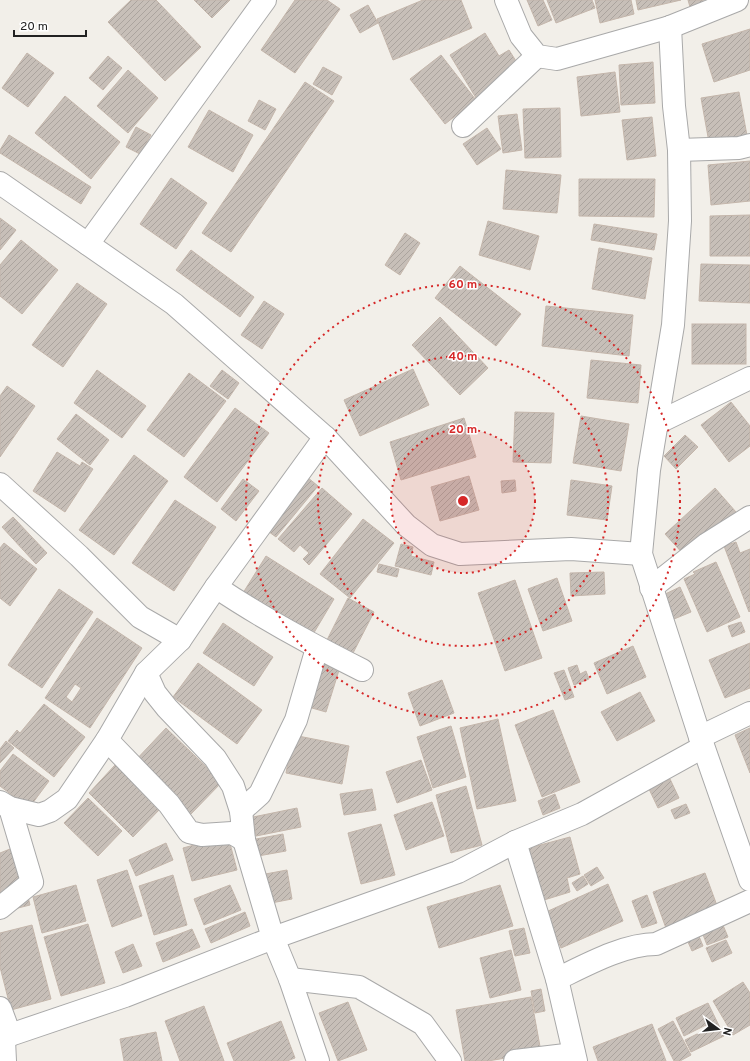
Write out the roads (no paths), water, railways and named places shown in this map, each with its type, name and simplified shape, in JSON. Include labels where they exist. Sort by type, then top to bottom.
[{"type":"street","points":[[88,244],[265,0]]},
{"type":"street","points":[[506,0],[521,36],[536,56],[558,59],[670,27],[737,0]]},
{"type":"street","points":[[670,27],[674,106],[679,150],[680,221],[673,318],[649,470],[641,554],[702,742],[750,880]]},
{"type":"street","points":[[463,126],[536,56]]},
{"type":"street","points":[[679,150],[739,148],[750,145]]},
{"type":"street","points":[[0,183],[174,304],[325,437],[406,525],[432,544],[460,554],[571,549],[641,554]]},
{"type":"street","points":[[657,423],[750,378]]},
{"type":"street","points":[[5,805],[39,815],[50,811],[67,799],[107,740],[146,673],[180,640],[216,587],[325,437]]},
{"type":"street","points":[[0,484],[79,556],[140,617],[180,640]]},
{"type":"street","points":[[652,588],[707,544],[750,517]]},
{"type":"street","points":[[216,587],[240,603],[317,648],[362,670]]},
{"type":"street","points":[[241,811],[260,794],[296,720],[317,648]]},
{"type":"street","points":[[146,673],[155,693],[167,708],[216,758],[233,786],[241,811],[244,840],[273,938],[290,979],[318,1061]]},
{"type":"street","points":[[0,1008],[5,1045],[124,996],[273,938],[458,872],[515,842],[582,814],[750,712]]},
{"type":"street","points":[[107,740],[169,804],[189,832],[202,835],[232,833],[244,840]]},
{"type":"street","points":[[0,908],[32,882],[5,805]]},
{"type":"street","points":[[515,842],[557,979],[575,1058],[515,1061]]},
{"type":"street","points":[[557,979],[596,960],[642,944],[656,944],[750,901]]},
{"type":"street","points":[[290,979],[359,987],[423,1024],[450,1061]]}]
